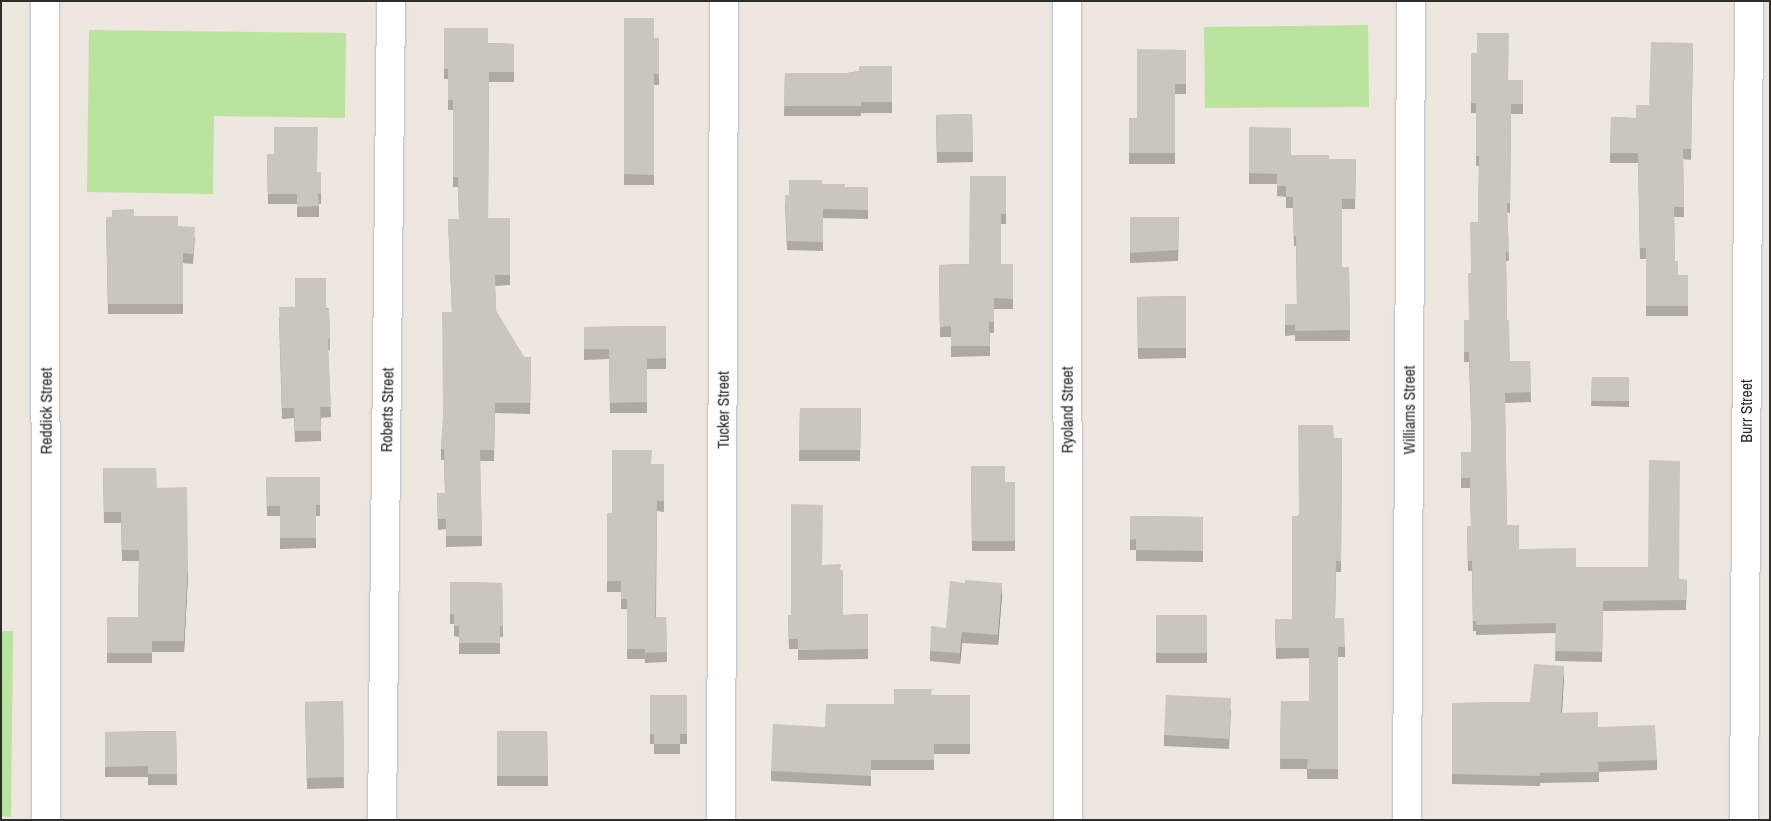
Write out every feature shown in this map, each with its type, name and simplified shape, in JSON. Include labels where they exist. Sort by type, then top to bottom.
[{"type":"street","name":"Reddick Street","points":[[45,1],[46,820]]},
{"type":"street","name":"Roberts Street","points":[[382,820],[391,1]]},
{"type":"street","name":"Tucker Street","points":[[721,820],[724,1]]},
{"type":"street","name":"Ryoland Street","points":[[1067,1],[1068,820]]},
{"type":"street","name":"Williams Street","points":[[1407,820],[1410,1]]},
{"type":"street","name":"Burr Street","points":[[1744,820],[1749,1]]},
{"type":"green space","points":[[1368,25],[1369,107],[1205,108],[1204,27]]},
{"type":"green space","points":[[89,30],[346,33],[345,118],[214,116],[213,194],[87,192]]},
{"type":"green space","points":[[1,631],[13,631],[11,817],[1,816]]},
{"type":"building","points":[[624,18],[654,18],[654,38],[659,38],[659,74],[654,74],[654,175],[624,174]]},
{"type":"building","points":[[444,28],[488,28],[488,43],[514,44],[514,72],[489,72],[488,218],[510,218],[510,275],[495,275],[496,311],[524,357],[531,357],[530,403],[495,403],[494,450],[480,450],[482,536],[446,536],[446,519],[438,519],[437,493],[445,493],[444,449],[441,449],[443,416],[442,312],[452,312],[448,219],[459,219],[458,177],[453,177],[453,100],[448,100],[448,69],[444,69]]},
{"type":"building","points":[[1477,33],[1509,33],[1508,80],[1523,80],[1523,104],[1511,104],[1510,203],[1507,203],[1509,251],[1506,252],[1507,320],[1509,320],[1510,361],[1530,361],[1531,392],[1505,393],[1507,525],[1519,525],[1519,549],[1576,548],[1576,567],[1648,567],[1649,460],[1680,461],[1679,579],[1687,580],[1686,600],[1603,601],[1602,652],[1555,651],[1556,623],[1476,625],[1476,621],[1473,621],[1472,561],[1468,561],[1467,526],[1471,526],[1470,478],[1461,478],[1461,452],[1471,452],[1469,352],[1464,352],[1464,320],[1469,320],[1468,273],[1471,273],[1470,222],[1478,222],[1479,156],[1476,156],[1476,103],[1471,103],[1471,53],[1477,53]]},
{"type":"building","points":[[1651,42],[1693,43],[1691,149],[1683,149],[1684,207],[1674,207],[1675,261],[1678,261],[1678,275],[1688,275],[1688,306],[1646,306],[1646,248],[1640,248],[1638,153],[1610,153],[1611,117],[1636,118],[1636,105],[1649,105]]},
{"type":"building","points":[[1137,49],[1186,50],[1186,84],[1175,84],[1175,153],[1129,153],[1129,118],[1137,118]]},
{"type":"building","points":[[859,66],[892,66],[892,102],[861,102],[861,106],[784,106],[785,73],[847,73],[859,71]]},
{"type":"building","points":[[972,114],[973,152],[937,152],[936,115]]},
{"type":"building","points":[[274,127],[318,127],[317,172],[321,172],[321,193],[318,194],[319,206],[297,207],[297,194],[268,194],[267,154],[274,154]]},
{"type":"building","points":[[1249,127],[1291,128],[1291,155],[1329,155],[1329,159],[1356,159],[1355,199],[1342,199],[1342,267],[1349,267],[1350,330],[1295,331],[1295,325],[1285,325],[1285,304],[1297,304],[1296,236],[1294,236],[1293,197],[1286,197],[1286,186],[1277,186],[1277,174],[1249,173]]},
{"type":"building","points":[[970,176],[1006,176],[1006,214],[1001,214],[1001,264],[1013,264],[1013,299],[994,298],[994,322],[989,322],[990,346],[951,346],[951,326],[940,327],[939,265],[969,264]]},
{"type":"building","points":[[789,180],[822,180],[822,184],[868,187],[868,210],[823,209],[823,242],[787,241],[785,195],[789,195]]},
{"type":"building","points":[[134,209],[134,216],[178,216],[178,226],[195,227],[193,254],[183,253],[183,304],[108,304],[106,217],[112,217],[112,210]]},
{"type":"building","points":[[1130,217],[1179,217],[1178,250],[1130,253]]},
{"type":"building","points":[[295,278],[326,278],[326,309],[329,308],[330,339],[328,339],[331,407],[320,407],[321,431],[295,431],[294,408],[282,408],[279,307],[295,307]]},
{"type":"building","points":[[1186,296],[1186,348],[1138,348],[1137,297]]},
{"type":"building","points":[[666,326],[666,358],[647,359],[647,402],[610,403],[609,349],[584,349],[584,327]]},
{"type":"building","points":[[1592,377],[1629,377],[1629,401],[1591,401]]},
{"type":"building","points":[[800,408],[861,408],[860,450],[799,450]]},
{"type":"building","points":[[1298,425],[1333,425],[1334,438],[1342,438],[1341,561],[1336,561],[1335,618],[1344,618],[1345,647],[1338,647],[1338,769],[1307,769],[1308,759],[1280,759],[1281,701],[1309,701],[1309,648],[1276,648],[1275,619],[1292,619],[1292,516],[1299,516]]},
{"type":"building","points":[[612,450],[652,450],[651,464],[664,464],[664,501],[657,501],[655,617],[666,617],[667,652],[645,653],[645,649],[627,649],[627,599],[621,599],[621,581],[607,581],[607,513],[612,513]]},
{"type":"building","points":[[971,466],[1005,466],[1005,482],[1015,482],[1015,541],[972,541]]},
{"type":"building","points":[[103,468],[156,468],[157,488],[187,487],[188,563],[184,641],[152,641],[152,653],[107,653],[107,617],[138,617],[139,550],[122,550],[121,512],[104,512]]},
{"type":"building","points":[[266,477],[320,477],[320,505],[316,505],[316,538],[280,538],[280,506],[267,506]]},
{"type":"building","points":[[791,504],[823,505],[822,565],[841,564],[840,570],[843,570],[843,615],[868,614],[868,649],[798,650],[798,639],[789,639],[788,615],[791,615]]},
{"type":"building","points":[[1130,516],[1203,517],[1203,551],[1136,550],[1136,539],[1130,540]]},
{"type":"building","points":[[965,580],[1002,583],[998,635],[962,632],[960,653],[930,651],[931,626],[946,628],[950,581],[965,583]]},
{"type":"building","points":[[450,582],[502,583],[503,626],[500,626],[500,643],[459,643],[459,626],[454,626],[454,614],[450,614]]},
{"type":"building","points":[[1156,615],[1207,615],[1207,653],[1156,653]]},
{"type":"building","points":[[1534,664],[1564,666],[1561,713],[1598,712],[1598,727],[1655,725],[1657,760],[1598,762],[1599,772],[1540,773],[1540,776],[1452,774],[1452,703],[1530,702]]},
{"type":"building","points":[[894,689],[932,689],[931,695],[970,695],[970,744],[934,744],[934,760],[871,760],[871,776],[771,771],[773,724],[825,727],[826,704],[894,704]]},
{"type":"building","points":[[650,695],[687,695],[687,734],[680,734],[680,744],[654,744],[654,734],[650,734]]},
{"type":"building","points":[[1166,695],[1231,698],[1229,739],[1164,735]]},
{"type":"building","points":[[343,701],[344,777],[307,778],[305,702]]},
{"type":"building","points":[[176,731],[177,774],[148,774],[148,766],[105,767],[105,732]]},
{"type":"building","points":[[497,731],[547,731],[548,776],[497,776]]}]
